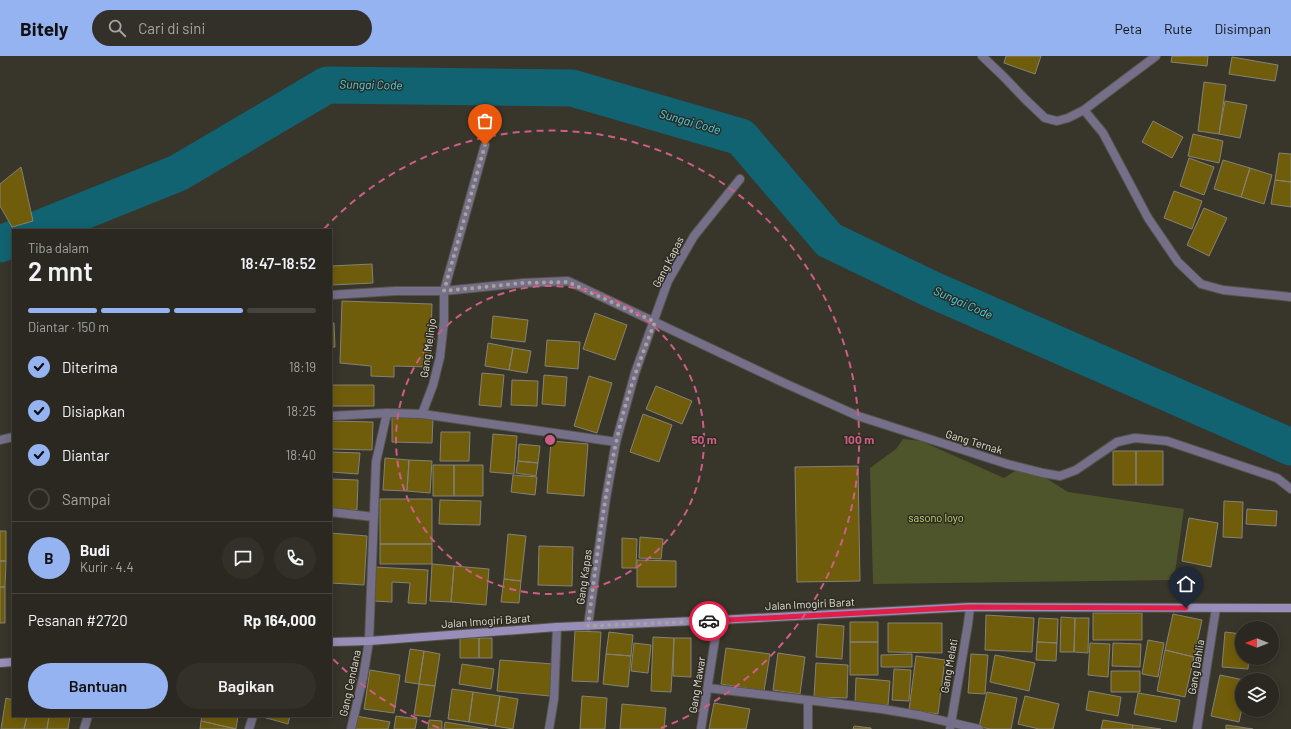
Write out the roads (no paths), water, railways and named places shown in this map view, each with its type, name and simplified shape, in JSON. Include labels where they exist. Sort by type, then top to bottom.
[{"type":"main road","name":"Jalan Imogiri Barat","points":[[332,642],[369,641],[557,627],[970,607],[1291,608]]},
{"type":"main road","points":[[0,663],[12,662]]},
{"type":"street","points":[[982,56],[1045,118],[1057,121],[1068,118],[1084,110],[1156,56]]},
{"type":"street","points":[[1084,110],[1103,133],[1148,218],[1178,262],[1201,284],[1223,290],[1291,297]]},
{"type":"street","name":"Gang Melinjo","points":[[422,414],[433,385],[440,357],[444,321],[444,291],[485,145]]},
{"type":"street","name":"Gang Kapas","points":[[588,626],[606,498],[616,442],[635,373],[655,322],[668,281],[694,236],[740,179]]},
{"type":"street","name":"Gang Ternak","points":[[332,295],[395,291],[444,291],[523,283],[568,282],[858,416],[1007,464],[1060,476],[1076,470],[1117,442],[1135,438],[1167,440],[1277,478],[1291,489]]},
{"type":"street","points":[[369,641],[376,462],[387,413]]},
{"type":"street","points":[[332,416],[387,413],[422,414],[616,442]]},
{"type":"street","points":[[0,440],[12,437]]},
{"type":"street","points":[[332,512],[374,517]]},
{"type":"street","name":"Gang Melati","points":[[950,726],[970,607]]},
{"type":"street","name":"Gang Dahlia","points":[[1197,729],[1216,608]]},
{"type":"street","name":"Gang Mawar","points":[[702,729],[718,620]]},
{"type":"street","points":[[549,729],[554,699],[557,627]]},
{"type":"street","name":"Gang Cendana","points":[[351,729],[369,641]]},
{"type":"street","points":[[708,688],[882,709],[950,726],[979,729]]},
{"type":"street","points":[[808,700],[808,729]]},
{"type":"street","points":[[84,729],[88,717]]},
{"type":"street","points":[[249,729],[253,717]]},
{"type":"waterway","name":"Sungai Code","points":[[38,229],[178,173],[327,85],[572,88],[741,137],[829,240],[933,290],[1291,447]]},
{"type":"waterway","name":"Sungai Code","points":[[0,244],[12,239]]},
{"type":"park label","name":"sasono loyo","points":[[936,518]]}]
